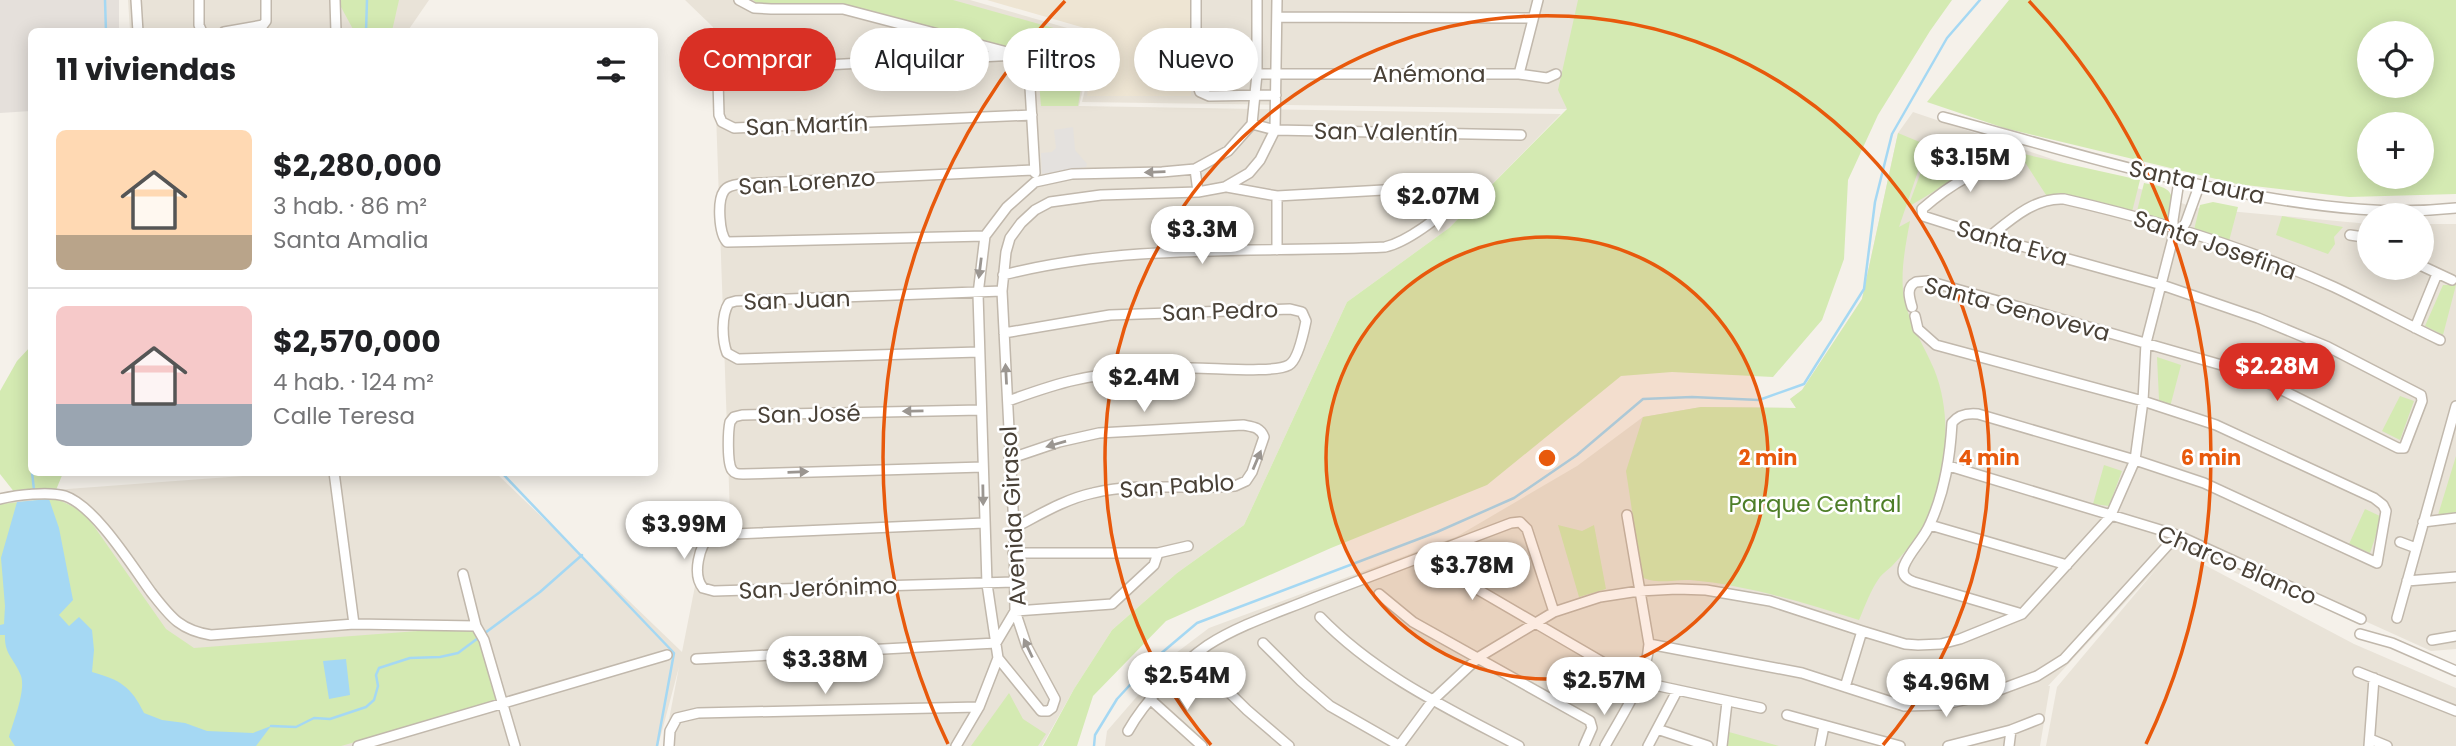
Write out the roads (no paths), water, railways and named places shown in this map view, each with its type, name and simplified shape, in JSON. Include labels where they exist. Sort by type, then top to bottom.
[{"type":"street","points":[[136,0],[138,28]]},
{"type":"street","points":[[199,0],[201,28]]},
{"type":"street","points":[[247,28],[263,25],[266,21],[266,0]]},
{"type":"street","points":[[335,0],[337,28]]},
{"type":"street","points":[[739,0],[754,8],[843,9],[1003,51]]},
{"type":"street","points":[[1196,0],[1196,80],[1200,92],[1209,96],[1276,95]]},
{"type":"street","points":[[1257,0],[1257,28]]},
{"type":"street","name":"Avenida Girasol","points":[[985,236],[978,294],[986,584],[998,658],[1036,706],[1048,711],[1055,699],[1027,648],[1015,611],[1014,528],[1002,291],[1010,238],[1035,210],[1050,202],[1101,195],[1199,192],[1225,187],[1240,180],[1255,167],[1275,130],[1277,0]]},
{"type":"street","points":[[1519,74],[1538,0]]},
{"type":"street","points":[[1277,17],[1533,19]]},
{"type":"street","name":"San Martín","points":[[1003,56],[727,70],[718,80],[719,115],[722,122],[734,128],[1032,116]]},
{"type":"street","name":"Anémona","points":[[1258,74],[1519,74],[1547,78],[1556,74]]},
{"type":"street","points":[[1030,91],[1035,182]]},
{"type":"street","points":[[985,236],[1007,207],[1035,182],[1072,174],[1195,169],[1227,151],[1252,124],[1257,94]]},
{"type":"street","name":"Santa Laura","points":[[1943,117],[2199,186],[2322,207],[2366,211],[2456,208]]},
{"type":"street","name":"San Valentín","points":[[1252,124],[1275,130],[1521,135]]},
{"type":"street","name":"Santa Eva","points":[[2007,164],[1983,170],[1934,199],[1922,211],[1924,218],[2162,285],[2258,318],[2328,347],[2420,394],[2422,399],[2404,447],[2400,449],[2265,380],[2146,343]]},
{"type":"street","points":[[1195,169],[1199,192]]},
{"type":"street","name":"San Lorenzo","points":[[985,236],[727,242],[720,230],[723,191],[729,186],[740,184],[1034,170]]},
{"type":"street","points":[[2177,229],[2179,181]]},
{"type":"street","points":[[1264,643],[1330,706],[1399,746],[1433,700],[1479,657],[1554,612],[1600,597],[1639,591],[1706,590],[1770,601],[1905,643],[1941,644],[1970,636],[2022,614],[2110,517],[2135,460],[2143,401],[2146,343],[2177,229],[2199,186]]},
{"type":"street","points":[[1003,275],[1044,264],[1091,258],[1180,251],[1277,250],[1397,244],[1447,208],[1451,200],[1447,191],[1415,189],[1278,196],[1225,187]]},
{"type":"street","points":[[1277,250],[1278,196]]},
{"type":"street","name":"Santa Josefina","points":[[1989,237],[2026,210],[2048,200],[2057,198],[2076,201],[2177,229],[2278,264],[2440,340]]},
{"type":"street","points":[[2350,235],[2357,236]]},
{"type":"street","points":[[2434,272],[2452,281]]},
{"type":"street","points":[[2415,328],[2437,274]]},
{"type":"street","name":"Santa Genoveva","points":[[2135,460],[2204,483],[2377,563],[2386,515],[2379,501],[2240,435],[2143,401],[1942,348],[1931,343],[1918,329],[1908,290],[1916,282],[1928,282],[2146,343]]},
{"type":"street","name":"San Juan","points":[[979,352],[738,359],[727,353],[725,347],[724,316],[727,305],[736,301],[1002,291]]},
{"type":"street","name":"San Pedro","points":[[1004,333],[1110,315],[1199,311],[1290,309],[1302,312],[1307,321],[1293,362],[1287,366],[1264,369],[1190,368],[1107,374],[1066,382],[1008,401]]},
{"type":"street","points":[[2397,618],[2456,406]]},
{"type":"street","name":"San José","points":[[981,410],[742,415],[734,417],[730,422],[730,462],[731,470],[743,474],[983,467]]},
{"type":"street","points":[[2022,614],[1905,578],[1904,565],[1930,525],[1949,466],[1952,423],[1961,416],[1972,413],[2135,460]]},
{"type":"street","name":"San Pablo","points":[[1009,459],[1059,442],[1099,433],[1242,425],[1256,427],[1265,437],[1252,472],[1245,481],[1235,486],[1093,493],[1055,506],[1014,528]]},
{"type":"street","name":"Charco Blanco","points":[[1949,466],[2110,517],[2177,535],[2361,619]]},
{"type":"street","points":[[335,476],[354,624]]},
{"type":"street","points":[[0,499],[63,495],[78,502],[103,528],[170,616],[195,632],[211,635],[354,624],[476,626]]},
{"type":"street","points":[[1605,746],[1640,684],[1648,662],[1649,644],[1627,515]]},
{"type":"street","points":[[2423,522],[2456,519]]},
{"type":"street","name":"San Jerónimo","points":[[984,523],[711,535],[704,542],[697,577],[703,588],[714,591],[1014,583]]},
{"type":"street","points":[[1128,731],[1138,715],[1193,657],[1214,642],[1247,625],[1511,523],[1524,524],[1554,612]]},
{"type":"street","points":[[1930,525],[2067,565]]},
{"type":"street","points":[[1649,644],[1802,673],[1904,706],[1941,705],[1983,696],[2037,676],[2064,659],[2177,535]]},
{"type":"street","points":[[2400,542],[2416,548]]},
{"type":"street","points":[[1013,553],[1158,553],[1188,546]]},
{"type":"street","points":[[696,659],[996,643],[1015,611],[1112,604],[1154,565],[1158,553]]},
{"type":"street","points":[[1422,557],[1640,684]]},
{"type":"street","points":[[463,575],[476,626],[484,639],[515,746]]},
{"type":"street","points":[[2407,582],[2456,577]]},
{"type":"street","points":[[1379,594],[1413,622],[1590,722],[1592,728],[1584,746]]},
{"type":"street","points":[[1320,617],[1366,658],[1433,700],[1519,746]]},
{"type":"street","points":[[1845,687],[1863,631]]},
{"type":"street","points":[[2360,634],[2392,643],[2456,671]]},
{"type":"street","points":[[2432,640],[2456,636]]},
{"type":"street","points":[[358,746],[667,655]]},
{"type":"street","points":[[1193,657],[1247,710],[1289,746]]},
{"type":"street","points":[[956,746],[979,707],[998,658]]},
{"type":"street","points":[[2358,671],[2456,711]]},
{"type":"street","points":[[2374,678],[2369,742],[2387,746]]},
{"type":"street","points":[[1659,686],[1761,709]]},
{"type":"street","points":[[1648,746],[1677,691]]},
{"type":"street","points":[[1151,701],[1202,746]]},
{"type":"street","points":[[1722,746],[1727,702]]},
{"type":"street","points":[[669,746],[670,731],[677,718],[698,713],[979,707]]},
{"type":"street","points":[[1787,715],[1900,746]]},
{"type":"street","points":[[1948,746],[2011,730],[2039,719]]},
{"type":"street","points":[[1820,746],[1824,726]]},
{"type":"street","points":[[1657,729],[1709,746]]},
{"type":"street","points":[[2009,746],[2011,730]]},
{"type":"water","points":[[49,499],[59,528],[73,600],[59,615],[69,626],[79,617],[92,630],[92,672],[124,685],[144,713],[162,720],[185,723],[207,731],[253,733],[271,726],[256,746],[15,746],[9,737],[22,682],[19,670],[6,647],[5,635],[0,635],[5,606],[1,558],[17,502]]},
{"type":"water","points":[[346,659],[350,695],[329,699],[323,661]]},
{"type":"waterway","points":[[105,0],[106,28]]},
{"type":"waterway","points":[[366,28],[367,0]]},
{"type":"waterway","points":[[1094,746],[1095,735],[1117,699],[1152,661],[1197,623],[1437,532],[1514,498],[1577,455],[1643,399],[1692,397],[1759,400],[1804,384],[1864,289],[1875,202],[1892,134],[1947,38],[1980,0]]},
{"type":"waterway","points":[[32,476],[34,490]]},
{"type":"waterway","points":[[505,476],[674,653],[657,746]]},
{"type":"waterway","points":[[271,726],[296,727],[314,718],[330,719],[366,707],[374,700],[379,668],[410,658],[440,657],[458,653],[540,592],[582,555]]},
{"type":"park label","name":"Parque Central","points":[[1815,504]]}]
